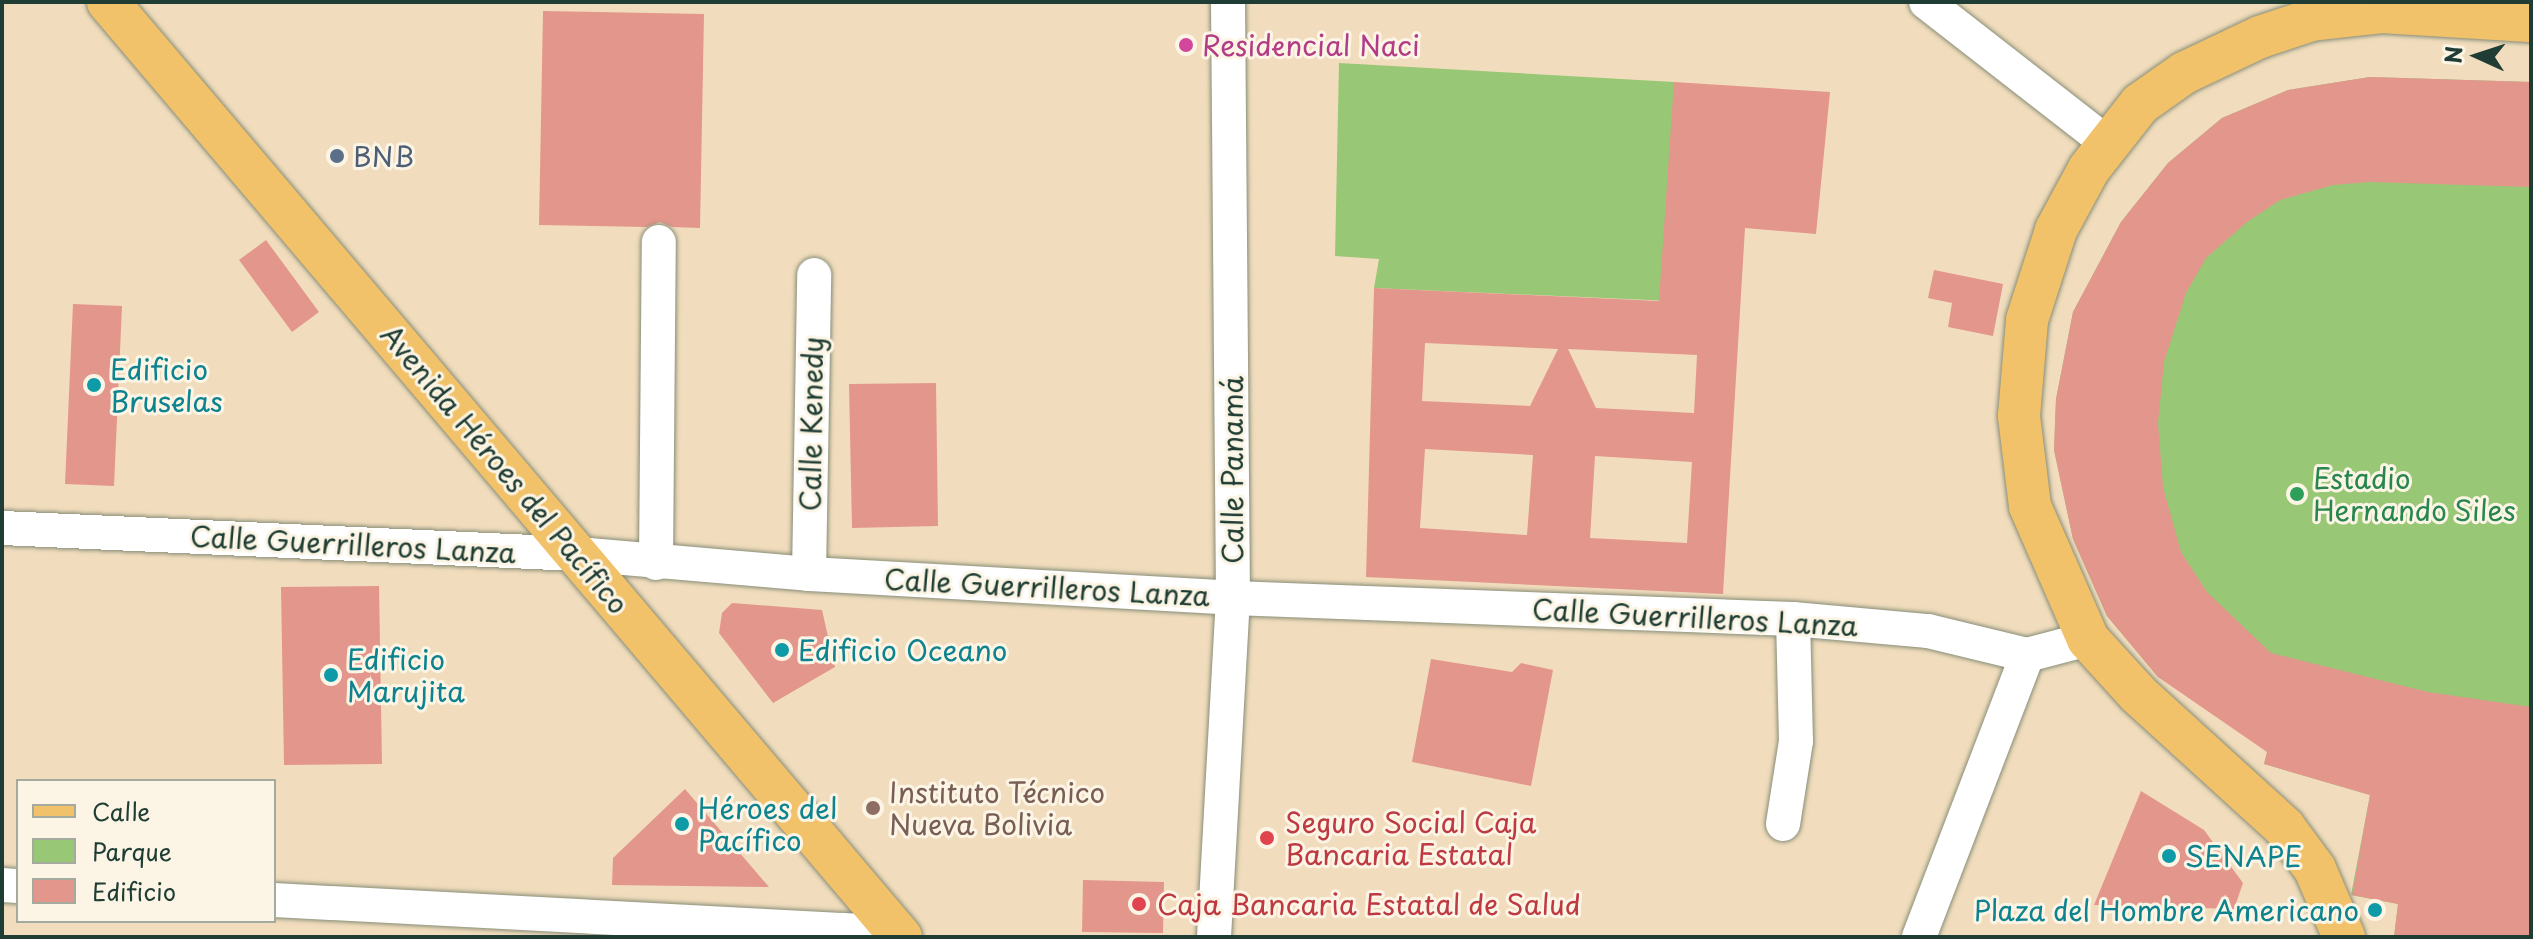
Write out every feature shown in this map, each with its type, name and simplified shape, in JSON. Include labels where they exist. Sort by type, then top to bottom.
[{"type":"main road","name":"Avenida Héroes del Pacífico","points":[[108,2],[900,935]]},
{"type":"main road","points":[[2344,937],[2315,869],[2284,827],[2138,694],[2088,639],[2030,506],[2019,416],[2027,320],[2056,230],[2089,169],[2140,104],[2184,73],[2260,37],[2311,20],[2382,12],[2531,21]]},
{"type":"street","name":"Calle Panamá","points":[[1214,937],[1233,598],[1228,2]]},
{"type":"street","points":[[1926,2],[2107,143]]},
{"type":"street","points":[[656,563],[659,242]]},
{"type":"street","name":"Calle Kenedy","points":[[809,574],[814,275]]},
{"type":"street","name":"Calle Guerrilleros Lanza","points":[[2,528],[577,554],[809,574],[1233,598],[1793,619],[1928,631],[2027,655],[2088,639]]},
{"type":"street","points":[[1783,824],[1796,741],[1793,619]]},
{"type":"street","points":[[1919,937],[2027,655]]},
{"type":"street","points":[[276,900],[900,935]]},
{"type":"green space","points":[[1339,63],[1674,82],[1740,304],[1374,288],[1379,259],[1335,256]]},
{"type":"green space","name":"Estadio Hernando Siles","points":[[2370,77],[2531,82],[2531,937],[2394,937],[2398,904],[2351,895],[2370,795],[2264,764],[2270,741],[2158,677],[2107,616],[2073,539],[2054,450],[2056,399],[2073,312],[2121,222],[2168,163],[2222,118],[2288,90]]},
{"type":"building","points":[[543,11],[704,14],[700,228],[672,227],[660,222],[647,227],[539,225]]},
{"type":"building","points":[[2370,77],[2531,82],[2531,187],[2369,182],[2333,185],[2280,200],[2247,222],[2206,258],[2186,293],[2164,362],[2158,423],[2163,487],[2181,552],[2207,592],[2271,653],[2428,692],[2531,707],[2531,937],[2394,937],[2398,904],[2352,895],[2370,795],[2264,764],[2267,752],[2158,677],[2107,616],[2073,539],[2054,450],[2056,399],[2073,312],[2121,222],[2168,163],[2222,118],[2288,90]]},
{"type":"building","points":[[1674,82],[1830,92],[1816,234],[1745,228],[1723,594],[1366,577],[1374,288],[1659,301]],"holes":[[[1425,343],[1558,349],[1530,406],[1422,401]],[[1568,349],[1697,355],[1694,413],[1596,408]],[[1425,449],[1533,455],[1527,535],[1420,528]],[[1595,456],[1692,462],[1687,543],[1590,538]]]},
{"type":"building","points":[[266,240],[319,312],[292,332],[239,260]]},
{"type":"building","points":[[1934,270],[2003,284],[1993,336],[1948,327],[1952,303],[1928,298]]},
{"type":"building","name":"Edificio Bruselas","points":[[73,304],[122,306],[114,486],[65,484]]},
{"type":"building","points":[[936,383],[938,526],[852,528],[849,384]]},
{"type":"building","name":"Edificio Marujita","points":[[379,586],[382,764],[284,765],[281,587]]},
{"type":"building","name":"Edificio Oceano","points":[[732,603],[822,610],[835,667],[773,703],[719,633],[722,613]]},
{"type":"building","points":[[1431,659],[1512,672],[1521,663],[1553,670],[1531,786],[1412,762]]},
{"type":"building","name":"Héroes del Pacífico","points":[[685,789],[769,887],[612,885],[613,858]]},
{"type":"building","name":"SENAPE","points":[[2141,791],[2204,830],[2243,883],[2234,909],[2094,905]]},
{"type":"building","points":[[1083,880],[1164,882],[1163,933],[1082,932]]},
{"type":"place","name":"Residencial Naci","points":[[1186,45]]},
{"type":"place","name":"BNB","points":[[337,156]]},
{"type":"place","name":"Edificio Bruselas","points":[[94,385]]},
{"type":"place","name":"Estadio Hernando Siles","points":[[2297,494]]},
{"type":"place","name":"Edificio Oceano","points":[[782,650]]},
{"type":"place","name":"Edificio Marujita","points":[[331,675]]},
{"type":"place","name":"Instituto Técnico Nueva Bolivia","points":[[873,808]]},
{"type":"place","name":"Héroes del Pacífico","points":[[682,824]]},
{"type":"place","name":"Seguro Social Caja Bancaria Estatal","points":[[1267,838]]},
{"type":"place","name":"SENAPE","points":[[2169,856]]},
{"type":"place","name":"Caja Bancaria Estatal de Salud","points":[[1139,904]]},
{"type":"place","name":"Plaza del Hombre Americano","points":[[2375,910]]}]
